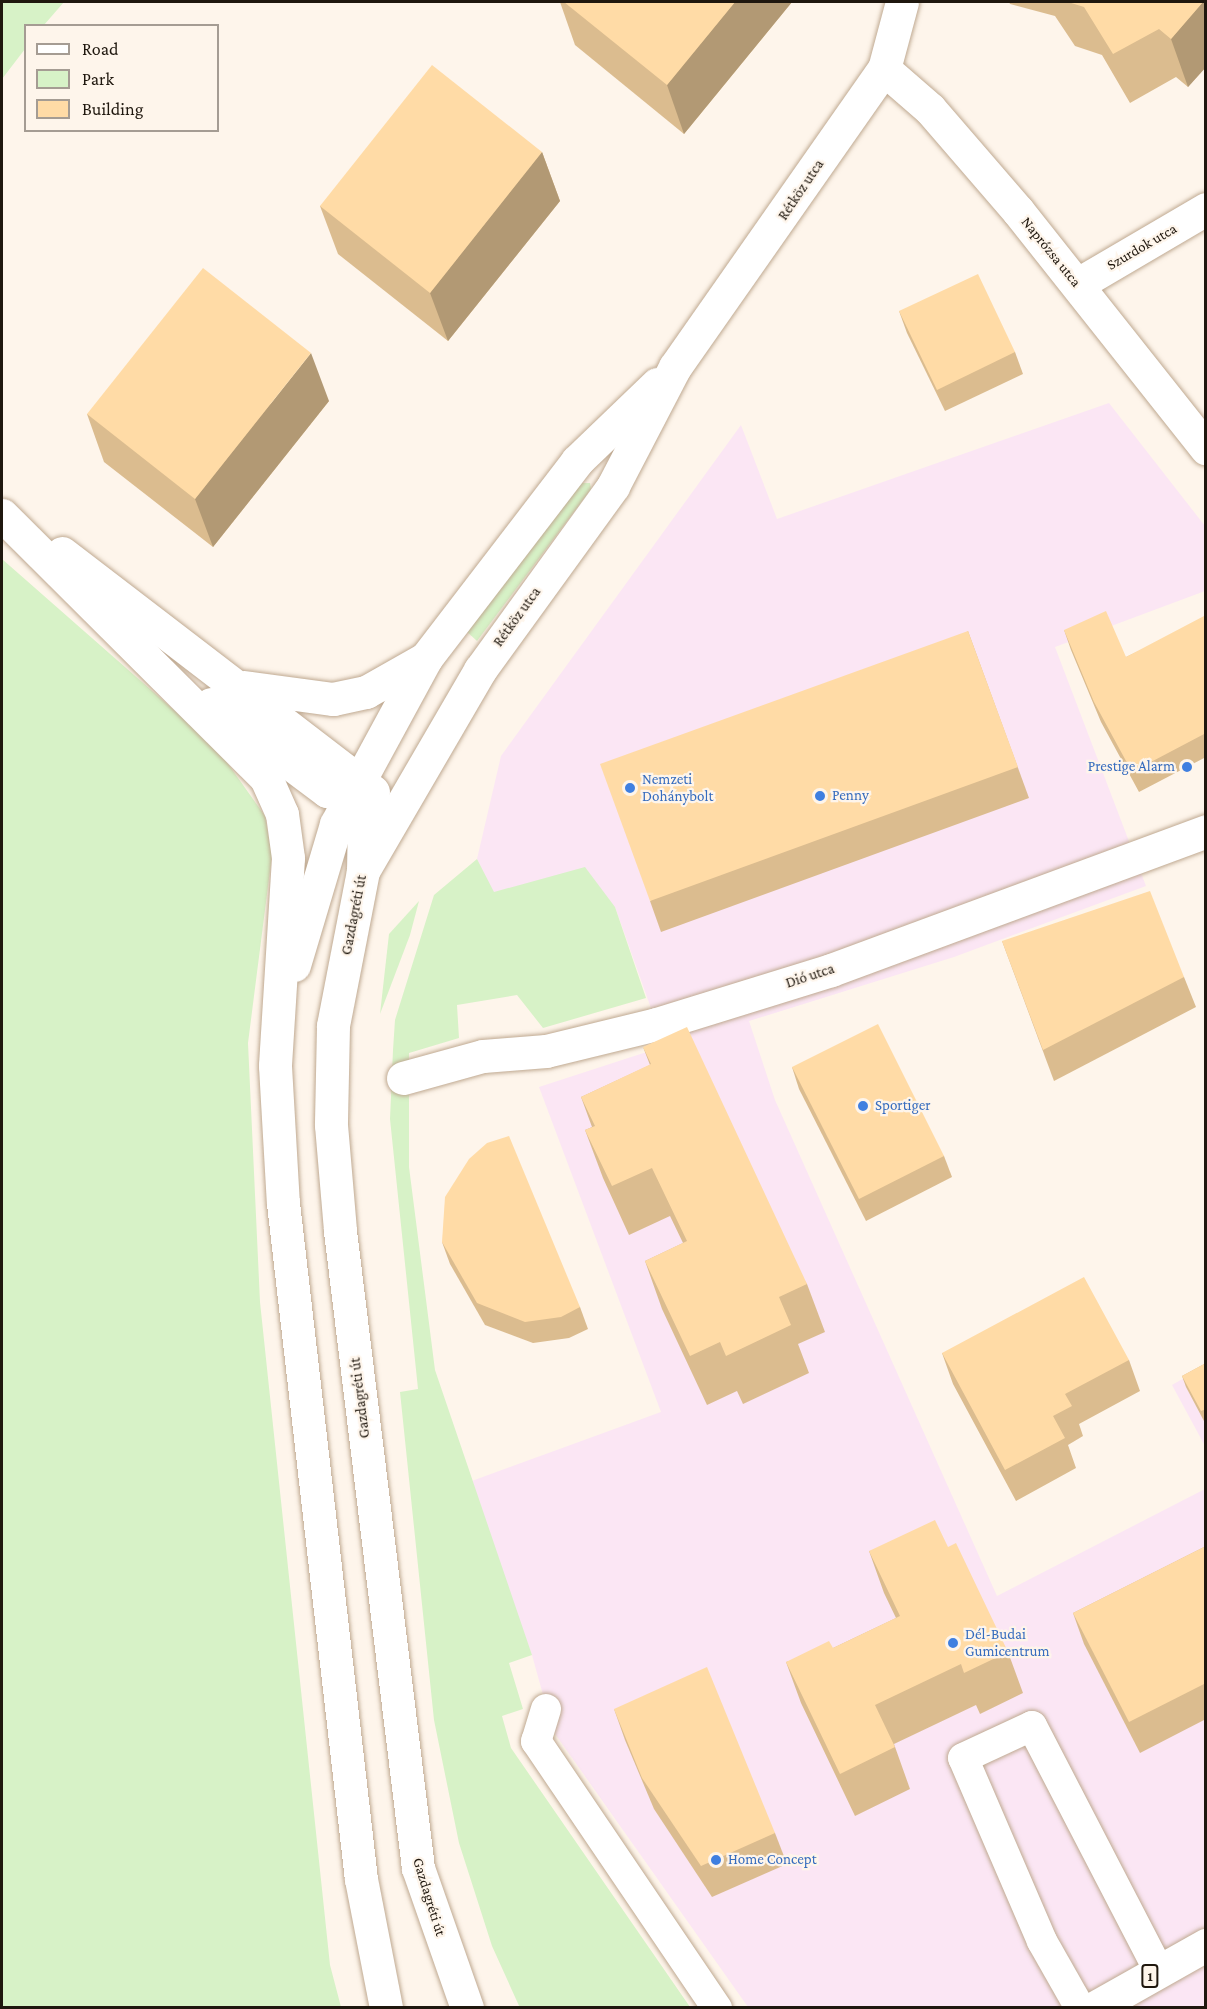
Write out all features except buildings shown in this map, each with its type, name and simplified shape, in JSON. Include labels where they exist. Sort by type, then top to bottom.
[{"type":"street","name":"Rétköz utca","points":[[363,871],[403,810],[480,670],[613,486],[675,367],[884,69],[902,2]]},
{"type":"street","name":"Naprózsa utca","points":[[884,69],[930,109],[1078,284],[1206,448]]},
{"type":"street","name":"Szurdok utca","points":[[1078,284],[1206,209]]},
{"type":"street","name":"Rétköz utca","points":[[355,792],[426,658],[577,460],[675,367]]},
{"type":"street","points":[[2,510],[131,601],[237,686],[355,792]]},
{"type":"street","points":[[2,516],[266,778],[282,814],[288,858],[275,1066],[283,1203],[361,1879],[386,2007]]},
{"type":"street","points":[[237,686],[333,699],[366,692],[426,658]]},
{"type":"street","points":[[157,668],[327,791],[355,792],[403,810]]},
{"type":"street","points":[[278,1023],[322,860],[355,792]]},
{"type":"street","name":"Gazdagréti út","points":[[355,792],[363,871],[333,1026],[331,1125],[340,1231],[417,1868],[467,2007]]},
{"type":"street","name":"Dió utca","points":[[403,1078],[483,1056],[546,1052],[657,1024],[831,970],[1206,831]]},
{"type":"street","name":"1","points":[[1094,2007],[1206,1945]]},
{"type":"lane","points":[[546,1708],[536,1741],[717,2007]]},
{"type":"lane","points":[[1080,2007],[1042,1941],[963,1758],[1032,1726],[1159,1971]]},
{"type":"shaded area","points":[[1109,403],[1205,526],[1205,591],[1055,647],[1146,886],[954,957],[749,1021],[775,1100],[997,1596],[1205,1489],[1205,2007],[748,2007],[553,1731],[532,1655],[469,1482],[661,1412],[539,1087],[662,1047],[657,1025],[615,907],[493,892],[477,859],[501,756],[741,425],[777,519]]},
{"type":"shaded area","points":[[1205,1366],[1205,1446],[1172,1385]]},
{"type":"green space","points":[[2,2],[64,2],[45,24],[24,24],[24,50],[2,79]]},
{"type":"green space","points":[[581,483],[590,483],[591,489],[477,641],[466,631]]},
{"type":"green space","points":[[2,559],[216,747],[265,816],[272,855],[248,1043],[260,1302],[330,1965],[341,2007],[2,2007]]},
{"type":"green space","points":[[477,859],[494,892],[585,867],[615,907],[646,998],[543,1028],[517,995],[457,1005],[459,1038],[409,1053],[409,1167],[435,1370],[532,1655],[509,1663],[523,1709],[502,1716],[511,1748],[690,2007],[520,2008],[492,1946],[459,1843],[434,1720],[400,1392],[418,1389],[390,1119],[393,1050],[395,1020],[434,895]]},
{"type":"green space","points":[[419,901],[410,935],[380,1014],[389,934]]},
{"type":"place","name":"Prestige Alarm","points":[[1187,767]]},
{"type":"place","name":"Nemzeti Dohánybolt","points":[[630,788]]},
{"type":"place","name":"Penny","points":[[820,796]]},
{"type":"place","name":"Sportiger","points":[[863,1106]]},
{"type":"place","name":"Dél-Budai Gumicentrum","points":[[953,1643]]},
{"type":"place","name":"Home Concept","points":[[716,1860]]}]
